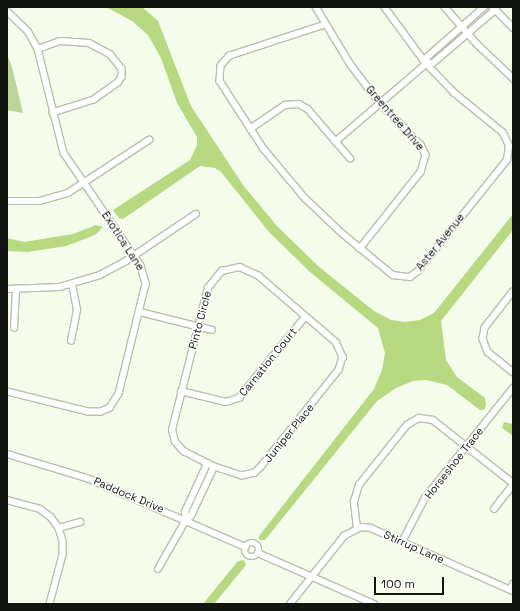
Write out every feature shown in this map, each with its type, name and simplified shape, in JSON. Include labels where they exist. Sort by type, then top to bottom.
[{"type":"street","name":"Greentree Drive","points":[[316,7],[351,65],[380,103],[421,145],[426,162],[421,172],[360,249]]},
{"type":"street","name":"Aster Avenue","points":[[325,24],[230,56],[222,63],[219,74],[222,84],[250,129],[297,188],[360,249],[396,277],[413,275],[508,156],[510,146],[505,136],[465,104],[426,64],[384,7]]},
{"type":"street","points":[[445,7],[461,28],[513,78]]},
{"type":"street","points":[[426,64],[428,57],[485,7]]},
{"type":"street","points":[[335,142],[426,64],[433,63],[467,34],[494,8],[513,28]]},
{"type":"street","name":"Exotica Lane","points":[[7,11],[28,31],[38,49],[61,146],[134,256],[146,280],[140,312],[119,394],[115,403],[107,409],[88,412],[7,392]]},
{"type":"street","points":[[38,49],[60,41],[88,42],[110,54],[122,69],[122,77],[118,84],[94,100],[53,113]]},
{"type":"street","points":[[250,129],[282,107],[295,103],[308,109],[350,158]]},
{"type":"street","points":[[7,201],[48,200],[85,184],[149,140]]},
{"type":"street","points":[[7,289],[45,289],[72,284],[100,275],[134,256],[196,214]]},
{"type":"street","name":"Pinto Circle","points":[[214,467],[184,452],[174,439],[172,426],[211,281],[222,271],[236,267],[254,272],[339,345],[343,357]]},
{"type":"street","points":[[71,341],[77,310],[72,284]]},
{"type":"street","points":[[14,328],[16,290]]},
{"type":"street","points":[[513,292],[485,328],[483,339],[488,352],[513,372]]},
{"type":"street","points":[[140,312],[212,330]]},
{"type":"street","name":"Carnation Court","points":[[181,391],[226,402],[239,398],[305,317]]},
{"type":"street","name":"Juniper Place","points":[[214,467],[242,476],[260,469],[339,370],[343,357]]},
{"type":"street","name":"Horseshoe Trace","points":[[402,542],[425,498],[513,388]]},
{"type":"street","points":[[290,604],[344,536],[357,528],[354,509],[360,486],[410,422],[419,418],[430,418],[513,484],[494,509]]},
{"type":"street","name":"Paddock Drive","points":[[7,454],[88,478],[246,547]]},
{"type":"street","points":[[186,520],[186,512],[208,464]]},
{"type":"street","points":[[158,570],[186,520],[191,516],[214,467]]},
{"type":"street","points":[[7,500],[40,509],[51,517],[59,528],[63,541],[63,555],[50,604]]},
{"type":"street","points":[[59,528],[80,522]]},
{"type":"street","name":"Stirrup Lane","points":[[357,528],[371,528],[512,588]]},
{"type":"street","points":[[258,553],[256,545],[250,544],[246,547],[249,556],[258,553],[374,604]]},
{"type":"shaded area","points":[[106,7],[142,7],[158,21],[191,106],[243,185],[277,226],[318,266],[374,311],[391,320],[405,322],[420,320],[434,313],[513,214],[513,230],[441,321],[446,360],[457,377],[485,398],[486,405],[484,410],[480,410],[447,385],[426,380],[413,381],[396,388],[377,401],[265,540],[259,540],[259,536],[374,389],[382,370],[385,353],[378,328],[310,272],[269,232],[221,172],[215,168],[200,166],[123,219],[119,218],[113,210],[190,160],[197,145],[197,137],[177,103],[161,58],[148,35],[132,21]]},
{"type":"shaded area","points":[[7,54],[12,67],[23,113],[7,110]]},
{"type":"shaded area","points":[[96,225],[103,227],[95,235],[66,246],[28,252],[7,251],[7,238],[24,242],[73,234]]},
{"type":"shaded area","points":[[504,422],[513,424],[513,436],[502,428]]},
{"type":"shaded area","points":[[244,560],[246,565],[214,604],[203,604],[238,561]]}]
